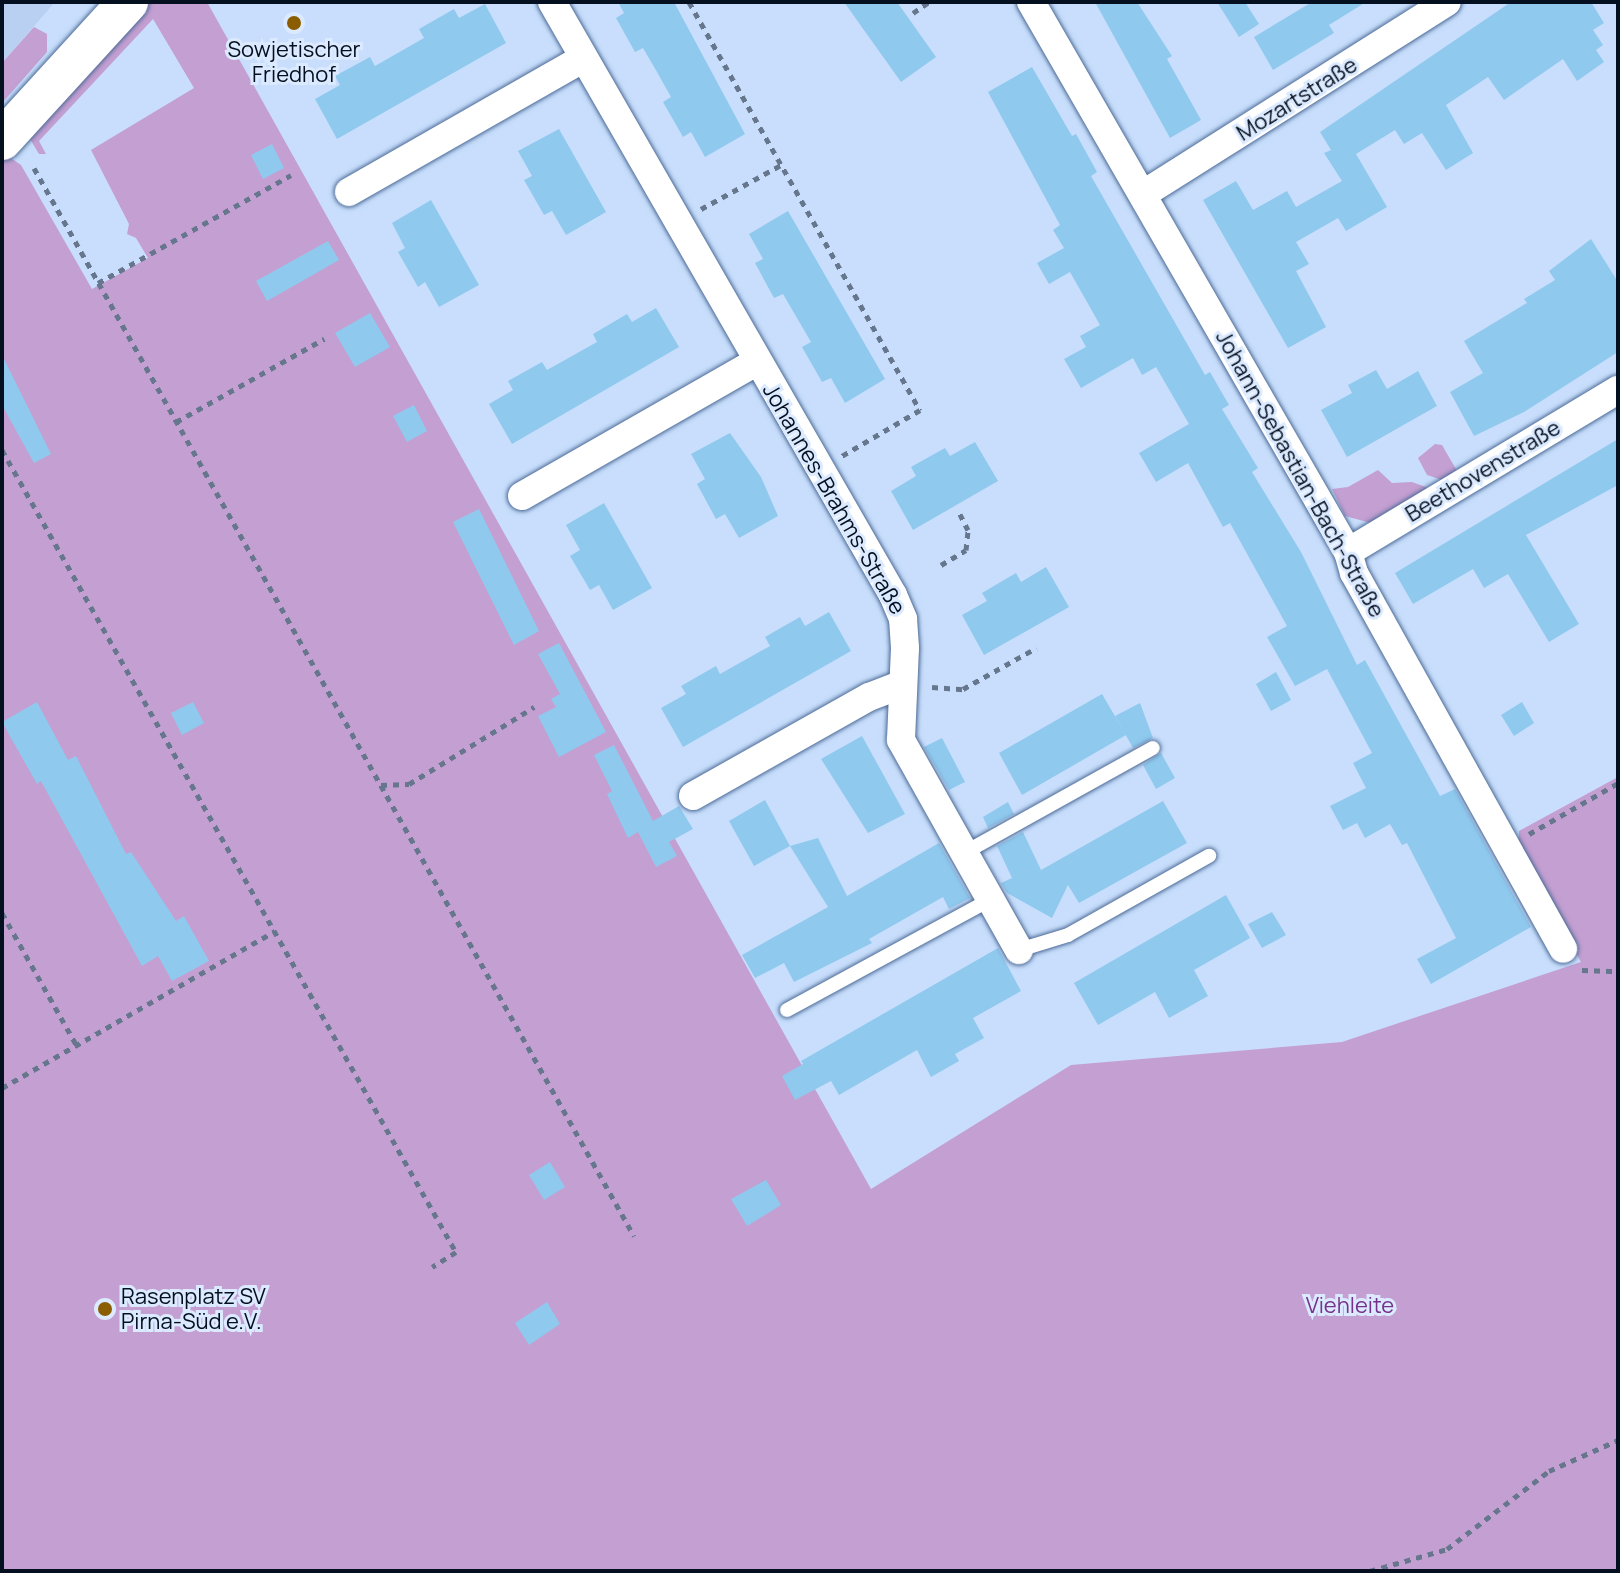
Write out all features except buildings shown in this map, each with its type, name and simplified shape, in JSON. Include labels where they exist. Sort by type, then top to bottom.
[{"type":"main road","points":[[2,140],[128,2]]},
{"type":"street","name":"Johannes-Brahms-Straße","points":[[552,2],[903,619],[901,740],[1019,950]]},
{"type":"street","name":"Johann-Sebastian-Bach-Straße","points":[[1031,2],[1145,193],[1348,552],[1354,573],[1504,848],[1563,949]]},
{"type":"street","name":"Mozartstraße","points":[[1145,193],[1447,2]]},
{"type":"street","points":[[349,192],[582,59]]},
{"type":"street","name":"Johannes-Brahms-Straße","points":[[522,496],[756,362]]},
{"type":"street","name":"Beethovenstraße","points":[[1348,552],[1618,390]]},
{"type":"street","points":[[693,796],[869,697],[901,685]]},
{"type":"lane","points":[[964,853],[1153,748]]},
{"type":"lane","name":"Johannes-Brahms-Straße","points":[[1019,950],[1068,935],[1209,856]]},
{"type":"lane","points":[[787,1010],[990,900]]},
{"type":"path","points":[[689,2],[920,410],[818,470]]},
{"type":"path","points":[[913,13],[929,2]]},
{"type":"path","points":[[676,223],[781,165]]},
{"type":"path","points":[[34,168],[634,1236]]},
{"type":"path","points":[[98,283],[291,175]]},
{"type":"path","points":[[176,422],[324,339]]},
{"type":"path","points":[[2,450],[456,1252],[432,1267]]},
{"type":"path","points":[[941,565],[966,550],[968,530],[960,514]]},
{"type":"path","points":[[901,685],[963,689],[1036,648]]},
{"type":"path","points":[[381,785],[409,784],[534,707]]},
{"type":"path","points":[[1504,848],[1618,783]]},
{"type":"path","points":[[2,913],[77,1046]]},
{"type":"path","points":[[2,1088],[275,931]]},
{"type":"path","points":[[1370,1571],[1447,1549],[1549,1471],[1618,1440]]},
{"type":"shaded area","points":[[2,2],[55,2],[2,63]]},
{"type":"green space","name":"Viehleite","points":[[149,2],[207,2],[871,1189],[1071,1065],[1342,1042],[1581,962],[1518,855],[1519,831],[1618,777],[1618,1571],[2,1571],[2,162],[8,156],[21,165],[92,289],[148,258],[136,238],[127,234],[129,224],[91,150],[194,88],[153,19],[39,141],[46,154],[39,154],[30,139],[32,129]]},
{"type":"green space","points":[[34,27],[47,34],[47,52],[2,103],[2,63]]},
{"type":"green space","points":[[1435,444],[1442,445],[1460,476],[1448,482],[1427,475],[1418,458]]},
{"type":"green space","points":[[1378,470],[1392,483],[1412,482],[1434,490],[1371,523],[1345,516],[1332,489],[1348,487]]},
{"type":"place","name":"Sowjetischer Friedhof","points":[[294,23]]},
{"type":"place","name":"Rasenplatz SV Pirna-Süd e.V.","points":[[105,1309]]}]
